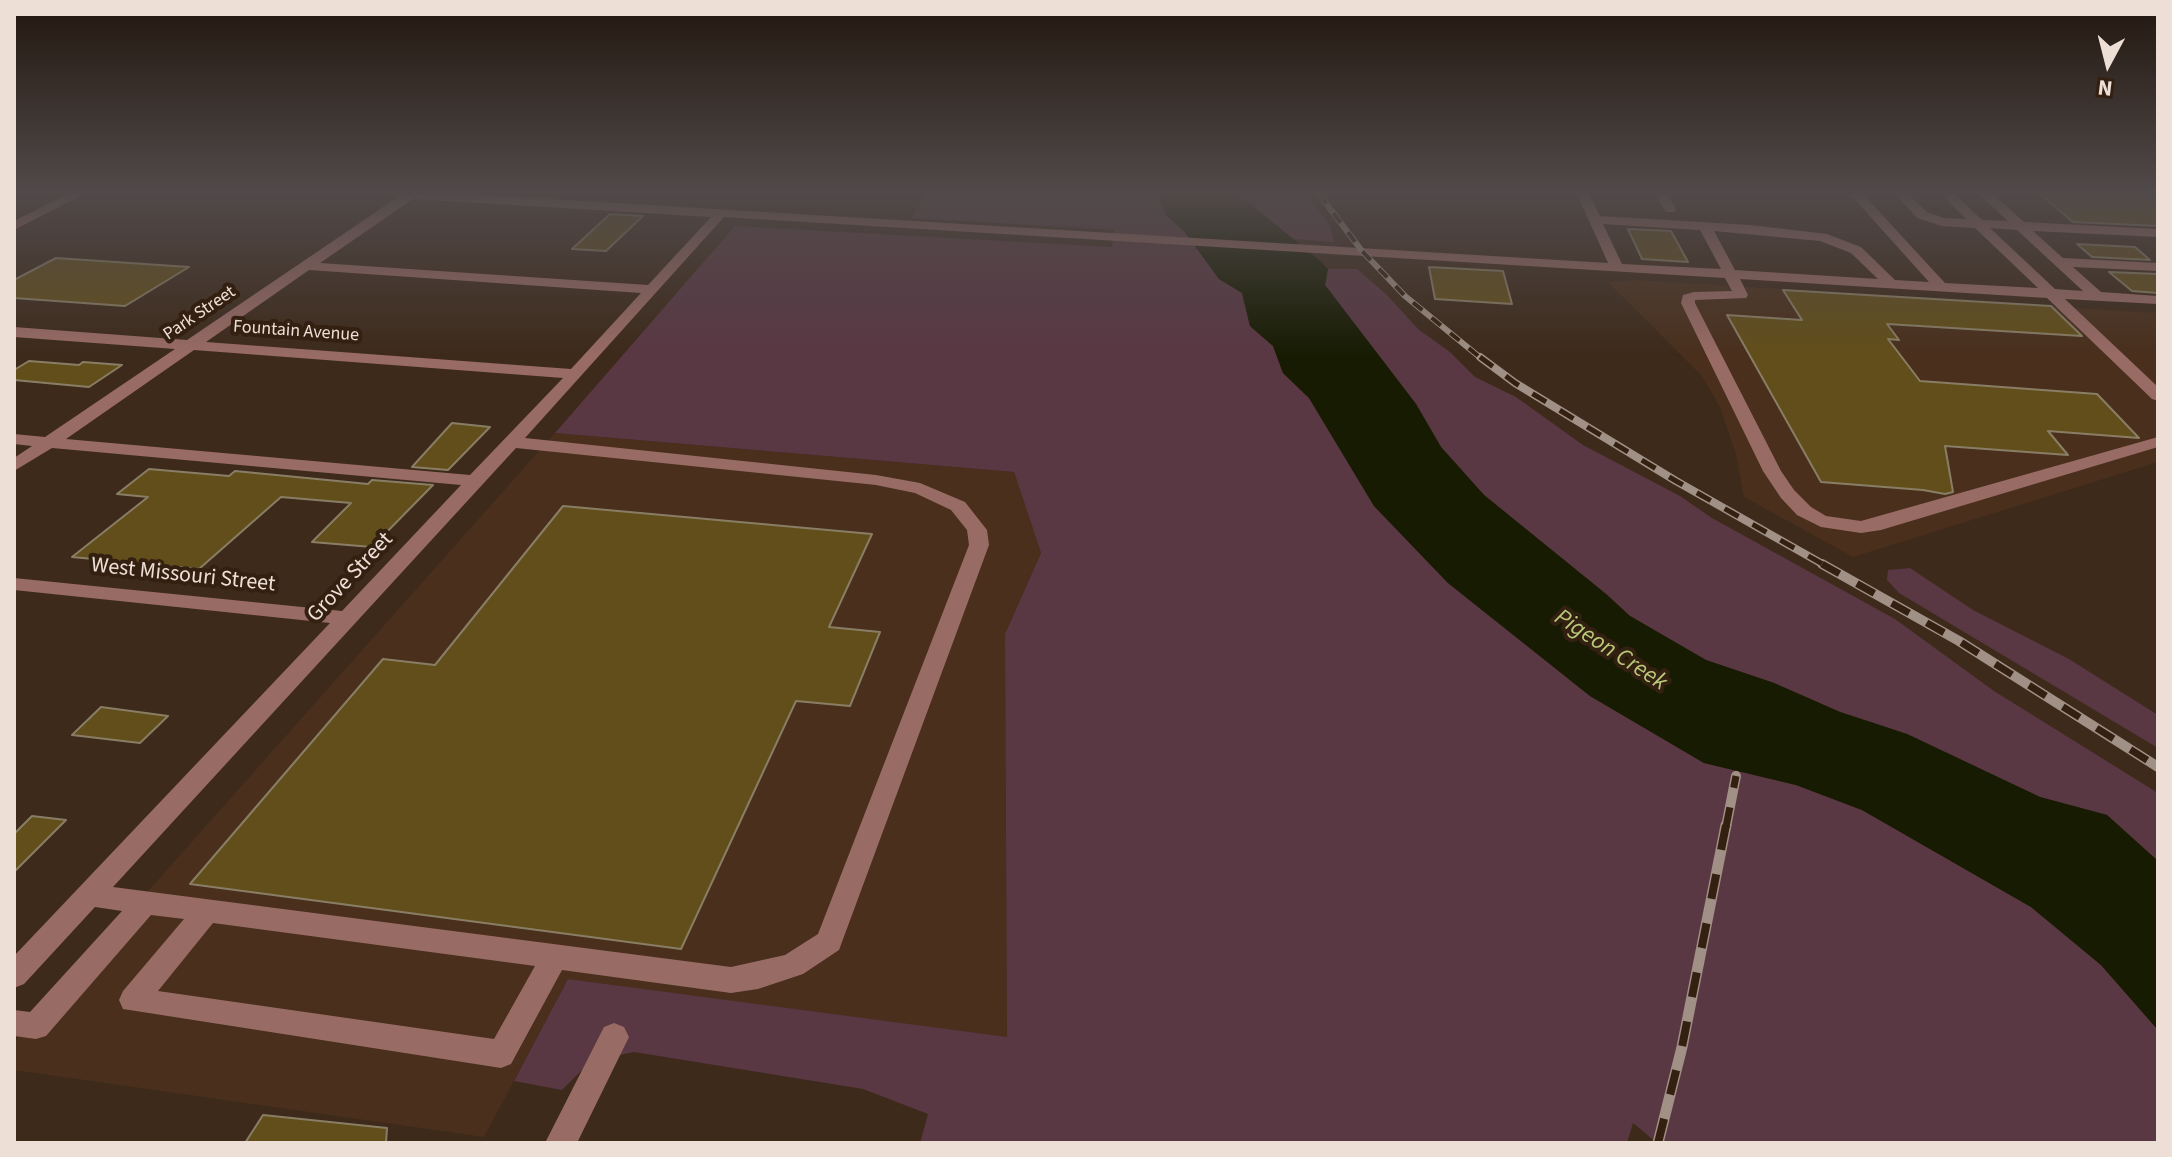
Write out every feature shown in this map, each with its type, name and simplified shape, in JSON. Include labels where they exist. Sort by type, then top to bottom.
[{"type":"street","name":"Park Street","points":[[14,466],[332,248]]},
{"type":"street","name":"Grove Street","points":[[14,975],[575,374],[688,248]]},
{"type":"street","points":[[1309,248],[2158,300]]},
{"type":"street","points":[[1607,248],[1616,266]]},
{"type":"street","points":[[1717,248],[1741,295],[1694,296],[1688,298],[1688,303],[1772,471],[1787,494],[1804,511],[1821,521],[1861,527],[1881,524],[2158,442]]},
{"type":"street","points":[[1851,248],[1890,283]]},
{"type":"street","points":[[1905,248],[1940,286]]},
{"type":"street","points":[[2002,248],[2158,396]]},
{"type":"street","points":[[2043,248],[2097,296]]},
{"type":"street","points":[[2059,262],[2158,267]]},
{"type":"street","points":[[306,266],[650,289]]},
{"type":"street","name":"Fountain Avenue","points":[[14,332],[575,374]]},
{"type":"street","points":[[14,439],[474,481]]},
{"type":"street","points":[[89,895],[731,980],[793,965],[829,942],[979,545],[977,530],[958,506],[920,488],[876,480],[509,442]]},
{"type":"street","name":"West Missouri Street","points":[[14,584],[347,618]]},
{"type":"street","points":[[14,1023],[36,1026],[145,903]]},
{"type":"street","points":[[206,912],[133,1000],[501,1054],[555,957]]},
{"type":"street","points":[[561,1143],[614,1037]]},
{"type":"shaded area","points":[[716,248],[1196,248],[1219,279],[1242,293],[1250,326],[1273,346],[1283,373],[1309,398],[1374,506],[1448,583],[1590,696],[1704,763],[1796,785],[1862,810],[2031,907],[2101,965],[2158,1030],[2158,1143],[1657,1143],[1633,1123],[1627,1143],[920,1143],[928,1114],[863,1089],[634,1052],[591,1061],[562,1090],[514,1081],[568,979],[1007,1037],[1005,634],[1041,553],[1014,472],[555,433]]},
{"type":"shaded area","points":[[1328,269],[1357,269],[1387,295],[1418,329],[1450,352],[1475,377],[1516,397],[1583,445],[1680,496],[1712,518],[1895,619],[1994,691],[2158,793],[2158,861],[2107,815],[2040,797],[1907,734],[1840,712],[1774,683],[1706,660],[1630,616],[1484,495],[1441,447],[1416,404],[1325,285]]},
{"type":"shaded area","points":[[1635,280],[2158,313],[2158,462],[1853,557],[1744,497],[1736,454],[1720,407],[1702,376],[1608,282]]},
{"type":"shaded area","points":[[555,433],[1014,472],[1041,553],[1005,634],[1007,1038],[568,979],[484,1137],[14,1070],[14,1042]]},
{"type":"shaded area","points":[[1910,568],[1973,610],[2069,659],[2158,715],[2158,748],[1899,593],[1887,580],[1888,570]]},
{"type":"water","name":"Pigeon Creek","points":[[1196,248],[1304,248],[1319,260],[1328,269],[1325,285],[1416,404],[1441,447],[1484,495],[1630,616],[1706,660],[1774,683],[1840,712],[1907,734],[2040,797],[2107,815],[2158,861],[2158,1030],[2101,965],[2031,907],[1862,810],[1796,785],[1704,763],[1590,696],[1448,583],[1374,506],[1309,398],[1283,373],[1273,346],[1250,326],[1242,293],[1219,279]]},
{"type":"building","points":[[573,248],[609,248],[606,251]]},
{"type":"building","points":[[1637,248],[1680,248],[1688,262],[1642,259]]},
{"type":"building","points":[[2082,248],[2136,248],[2150,260],[2092,257]]},
{"type":"building","points":[[56,258],[189,267],[125,306],[14,298],[14,280]]},
{"type":"building","points":[[1429,267],[1503,271],[1512,304],[1435,299]]},
{"type":"building","points":[[2109,272],[2158,274],[2158,293],[2132,291]]},
{"type":"building","points":[[1783,290],[2051,306],[2082,336],[1887,324],[1899,340],[1888,339],[1920,381],[2097,394],[2139,438],[2048,431],[2068,455],[1945,446],[1953,492],[1945,494],[1821,482],[1727,315],[1802,320]]},
{"type":"building","points":[[29,361],[122,365],[89,387],[14,380],[14,370]]},
{"type":"building","points":[[452,423],[490,427],[448,470],[412,467]]},
{"type":"building","points":[[149,469],[229,476],[235,471],[368,484],[372,480],[433,485],[372,547],[312,542],[351,503],[281,497],[199,569],[72,557],[148,497],[117,494]]},
{"type":"building","points":[[563,506],[872,534],[829,627],[880,632],[850,706],[796,701],[681,949],[190,884],[383,659],[435,665]]},
{"type":"building","points":[[101,707],[168,716],[140,743],[72,735]]},
{"type":"building","points":[[32,816],[66,820],[14,872],[14,834]]},
{"type":"building","points":[[263,1115],[387,1128],[386,1143],[245,1143]]},
{"type":"railway","points":[[1360,248],[1405,296],[1482,359]]},
{"type":"railway","points":[[1480,357],[1515,383],[1676,481],[1826,566]]},
{"type":"railway","points":[[1822,564],[1959,641],[2158,767]]},
{"type":"railway","points":[[1726,827],[1736,776]]},
{"type":"railway","points":[[1658,1143],[1682,1047],[1726,825]]}]
